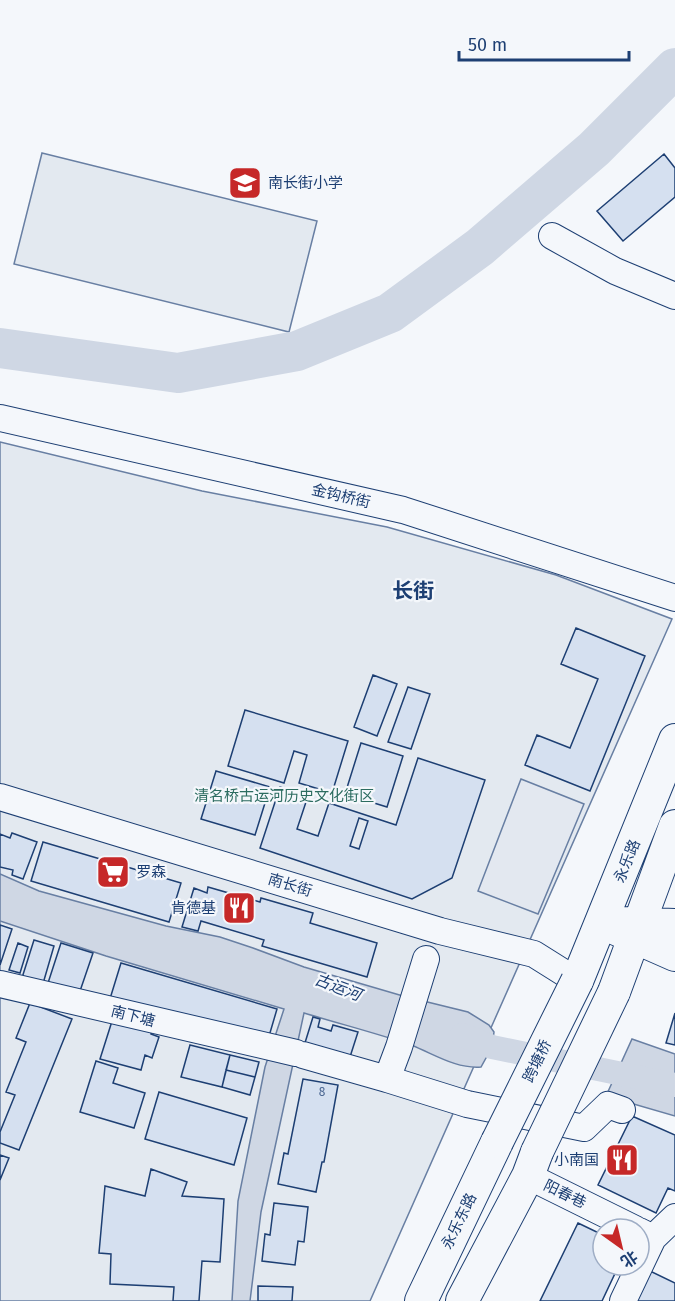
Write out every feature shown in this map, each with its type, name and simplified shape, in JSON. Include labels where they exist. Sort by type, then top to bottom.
[{"type":"main road","name":"永乐路","points":[[577,981],[675,740]]},
{"type":"main road","points":[[462,1301],[533,1164],[614,992],[675,826]]},
{"type":"main road","points":[[601,922],[636,930],[675,955]]},
{"type":"main road","points":[[636,930],[675,925]]},
{"type":"main road","name":"跨塘桥","points":[[497,1142],[577,981]]},
{"type":"main road","name":"永乐东路","points":[[421,1301],[497,1142]]},
{"type":"street","points":[[552,236],[615,271],[675,296]]},
{"type":"street","name":"金钩桥街","points":[[0,418],[403,510],[675,598]]},
{"type":"street","name":"南长街","points":[[0,797],[440,931],[534,954],[577,981]]},
{"type":"street","points":[[426,959],[387,1079],[467,1104],[584,1128],[608,1105],[622,1110]]},
{"type":"street","name":"南下塘","points":[[0,984],[299,1054],[387,1079]]},
{"type":"street","name":"阳春巷","points":[[533,1164],[617,1217]]},
{"type":"street","points":[[651,1229],[675,1217]]},
{"type":"street","points":[[623,1301],[630,1277]]},
{"type":"green space","points":[[42,153],[317,221],[289,332],[14,264]]},
{"type":"green space","name":"清名桥古运河历史文化街区","points":[[0,442],[202,491],[387,527],[556,575],[672,619],[370,1301],[0,1301]]},
{"type":"shaded area","points":[[521,779],[584,804],[538,914],[478,891]]},
{"type":"water","points":[[0,874],[39,891],[166,926],[220,937],[304,967],[468,1012],[489,1025],[494,1032],[492,1047],[481,1067],[463,1066],[385,1036],[304,1013],[261,1212],[250,1301],[232,1301],[238,1201],[265,1067],[284,1009],[106,956],[0,921]]},
{"type":"water","points":[[632,1039],[675,1054],[675,1116],[606,1096]]},
{"type":"building","points":[[664,154],[675,168],[675,197],[623,241],[597,211]]},
{"type":"building","points":[[576,628],[645,656],[590,791],[525,765],[537,735],[570,748],[598,679],[561,664]]},
{"type":"building","points":[[373,675],[397,684],[377,736],[354,727]]},
{"type":"building","points":[[408,687],[430,694],[411,749],[388,742]]},
{"type":"building","points":[[245,710],[348,741],[332,793],[299,783],[307,755],[294,751],[284,783],[228,766]]},
{"type":"building","points":[[361,743],[403,756],[387,807],[345,794]]},
{"type":"building","points":[[418,758],[485,780],[452,878],[412,899],[260,848],[280,787],[308,796],[297,829],[318,836],[329,803],[396,825]],"holes":[[[359,818],[368,821],[359,849],[350,846]]]},
{"type":"building","points":[[216,771],[270,787],[255,835],[201,819]]},
{"type":"building","points":[[12,833],[37,842],[23,879],[12,875],[13,870],[0,867],[0,834],[10,838]]},
{"type":"building","points":[[43,842],[181,883],[169,922],[31,881]]},
{"type":"building","points":[[208,887],[260,902],[261,898],[313,913],[310,923],[377,943],[367,977],[262,946],[264,940],[201,921],[198,931],[182,927],[194,888],[207,893]]},
{"type":"building","points":[[0,925],[12,929],[0,965]]},
{"type":"building","points":[[34,940],[54,946],[42,987],[21,981]]},
{"type":"building","points":[[18,943],[28,947],[20,973],[9,970]]},
{"type":"building","points":[[61,943],[93,953],[79,994],[48,983]]},
{"type":"building","points":[[121,963],[277,1009],[267,1043],[109,1002]]},
{"type":"building","points":[[30,1003],[72,1019],[19,1150],[0,1143],[0,1132],[15,1095],[6,1092],[26,1042],[16,1038]]},
{"type":"building","points":[[675,1013],[675,1045],[666,1043]]},
{"type":"building","points":[[313,1017],[320,1019],[318,1027],[331,1031],[333,1025],[358,1032],[349,1060],[304,1046]]},
{"type":"building","points":[[113,1018],[152,1029],[151,1034],[159,1037],[152,1058],[145,1055],[141,1070],[100,1059]]},
{"type":"building","points":[[190,1045],[230,1055],[222,1087],[181,1077]]},
{"type":"building","points":[[230,1055],[259,1062],[255,1077],[226,1070]]},
{"type":"building","points":[[96,1061],[118,1068],[113,1083],[145,1093],[134,1128],[80,1112]]},
{"type":"building","points":[[226,1070],[255,1077],[250,1095],[222,1087]]},
{"type":"building","points":[[303,1079],[338,1085],[316,1192],[278,1184],[284,1153],[288,1154]]},
{"type":"building","points":[[159,1092],[247,1118],[234,1165],[145,1139]]},
{"type":"building","points":[[632,1116],[675,1135],[675,1191],[668,1188],[656,1213],[598,1185]]},
{"type":"building","points":[[0,1155],[9,1158],[0,1180]]},
{"type":"building","points":[[151,1169],[187,1182],[182,1196],[224,1199],[220,1262],[202,1261],[199,1301],[173,1301],[174,1287],[110,1284],[111,1254],[99,1253],[105,1186],[145,1196]]},
{"type":"building","points":[[274,1203],[308,1207],[304,1242],[298,1241],[295,1265],[262,1261],[265,1234],[270,1235]]},
{"type":"building","points":[[578,1223],[591,1229],[591,1277],[613,1277],[602,1301],[540,1301]]},
{"type":"building","points":[[651,1271],[675,1283],[675,1301],[632,1301],[644,1277],[651,1277]]},
{"type":"building","points":[[258,1286],[293,1287],[292,1301],[258,1301]]},
{"type":"waterway","points":[[0,348],[178,373],[297,351],[390,313],[480,247],[594,149],[675,68]]},
{"type":"waterway","name":"古运河","points":[[462,1035],[492,1047],[675,1085]]},
{"type":"place","name":"南长街小学","points":[[245,183]]},
{"type":"place","name":"罗森","points":[[113,872]]},
{"type":"place","name":"肯德基","points":[[239,908]]},
{"type":"place","name":"小南国","points":[[622,1160]]},
{"type":"district","name":"长街","points":[[413,591]]}]
